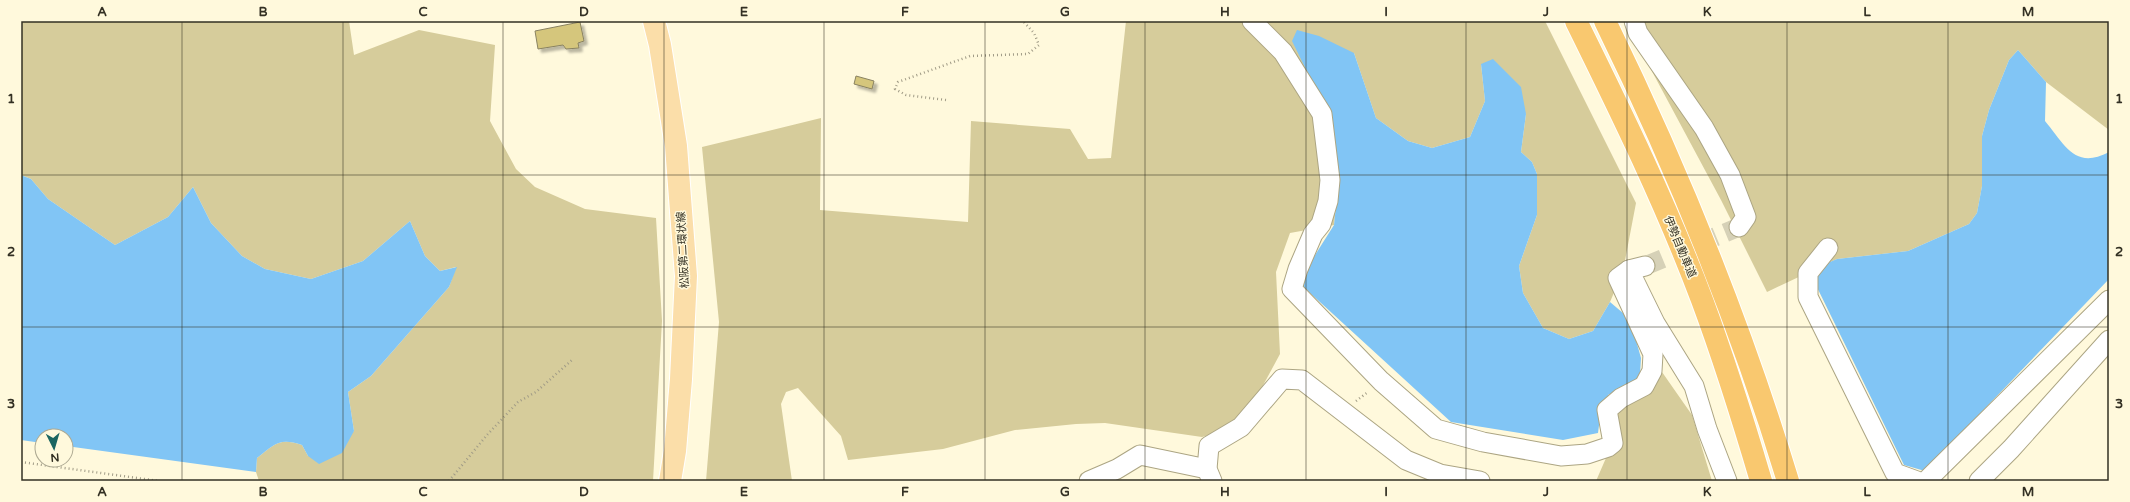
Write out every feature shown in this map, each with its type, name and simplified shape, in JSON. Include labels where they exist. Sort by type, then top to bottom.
[{"type":"highway","name":"伊勢自動車道","points":[[1576,21],[1616,101],[1655,187],[1702,299],[1742,416],[1761,481]]},
{"type":"highway","points":[[1605,21],[1679,177],[1722,284],[1766,408],[1788,481]]},
{"type":"main road","name":"松阪第二環状線","points":[[654,21],[660,45],[676,146],[686,276],[680,387],[675,451],[670,481]]},
{"type":"street","points":[[1252,21],[1283,52],[1322,114],[1330,180],[1328,201],[1321,224],[1313,234],[1298,269],[1292,289],[1381,380],[1436,429],[1483,442],[1561,456],[1587,454],[1608,447],[1613,443],[1607,410],[1621,398],[1644,386],[1652,371],[1654,354],[1618,278],[1637,268],[1655,324],[1694,386],[1707,430],[1727,481]]},
{"type":"street","points":[[1634,21],[1638,33],[1704,128],[1730,175],[1746,217],[1739,227]]},
{"type":"street","points":[[1828,248],[1808,273],[1808,297],[1895,473],[1917,481]]},
{"type":"street","points":[[1926,481],[2109,300]]},
{"type":"street","points":[[1978,481],[2011,449],[2109,340]]},
{"type":"street","points":[[1089,481],[1117,469],[1140,455],[1210,475],[1209,446],[1241,427],[1282,379],[1302,380],[1406,460],[1440,474],[1480,481]]},
{"type":"path","points":[[946,100],[906,95],[895,89],[898,82],[970,56],[1028,54],[1039,45],[1034,33],[1023,21]]},
{"type":"path","points":[[449,481],[487,435],[518,402],[536,392],[572,360]]},
{"type":"path","points":[[1344,412],[1381,380]]},
{"type":"path","points":[[21,462],[159,481]]},
{"type":"shaded area","points":[[21,21],[349,21],[354,55],[419,30],[495,45],[490,121],[516,169],[535,187],[585,209],[656,218],[662,321],[653,481],[259,481],[256,472],[257,458],[278,443],[288,442],[302,445],[308,456],[354,431],[348,392],[371,376],[449,287],[456,267],[440,271],[425,256],[410,221],[363,261],[311,279],[265,269],[242,256],[211,223],[193,187],[168,217],[115,245],[48,199],[31,179],[21,175]]},
{"type":"shaded area","points":[[1126,21],[1545,21],[1636,203],[1623,271],[1610,302],[1593,331],[1569,339],[1543,328],[1523,293],[1519,266],[1537,215],[1537,174],[1532,162],[1521,152],[1526,114],[1481,64],[1485,101],[1470,137],[1432,148],[1408,141],[1376,118],[1354,53],[1319,96],[1337,196],[1334,225],[1290,233],[1276,272],[1280,354],[1260,391],[1226,430],[1202,437],[1105,423],[1076,424],[1015,430],[943,449],[848,460],[841,436],[798,388],[786,392],[781,404],[792,481],[706,481],[719,322],[702,147],[821,118],[820,210],[968,222],[971,121],[1070,129],[1088,159],[1111,158]]},
{"type":"shaded area","points":[[1625,21],[2109,21],[2109,130],[2046,82],[2018,50],[2009,60],[1989,110],[1982,136],[1982,186],[1977,213],[1969,224],[1908,251],[1837,259],[1767,292],[1721,200]]},
{"type":"shaded area","points":[[1655,362],[1692,415],[1712,481],[1596,481],[1606,458],[1606,421]]},
{"type":"water","points":[[1297,30],[1319,36],[1354,53],[1376,118],[1408,141],[1432,148],[1470,137],[1485,101],[1481,64],[1493,59],[1521,87],[1526,114],[1521,152],[1532,162],[1537,174],[1537,215],[1519,266],[1523,293],[1543,328],[1569,339],[1593,331],[1610,302],[1630,319],[1641,358],[1640,374],[1623,396],[1609,394],[1601,410],[1598,433],[1563,440],[1451,422],[1298,282],[1334,225],[1337,196],[1319,96],[1292,41]]},
{"type":"water","points":[[2018,50],[2046,82],[2045,121],[2065,146],[2079,156],[2087,158],[2097,157],[2109,152],[2109,279],[1925,471],[1904,465],[1809,271],[1837,259],[1908,251],[1969,224],[1977,213],[1982,186],[1982,136],[1989,110],[2009,60]]},
{"type":"water","points":[[21,175],[31,179],[48,199],[115,245],[168,217],[193,187],[211,223],[242,256],[265,269],[311,279],[363,261],[410,221],[425,256],[440,271],[457,267],[449,287],[371,376],[348,392],[354,431],[342,453],[319,464],[308,456],[302,445],[288,442],[278,443],[257,458],[256,472],[74,447],[74,428],[34,428],[34,442],[21,440]]},
{"type":"building","points":[[580,22],[584,41],[578,43],[579,48],[566,49],[563,45],[538,49],[535,31]]},
{"type":"building","points":[[856,76],[874,81],[872,89],[854,84]]},
{"type":"tunnel","points":[[1645,266],[1739,227]]}]
